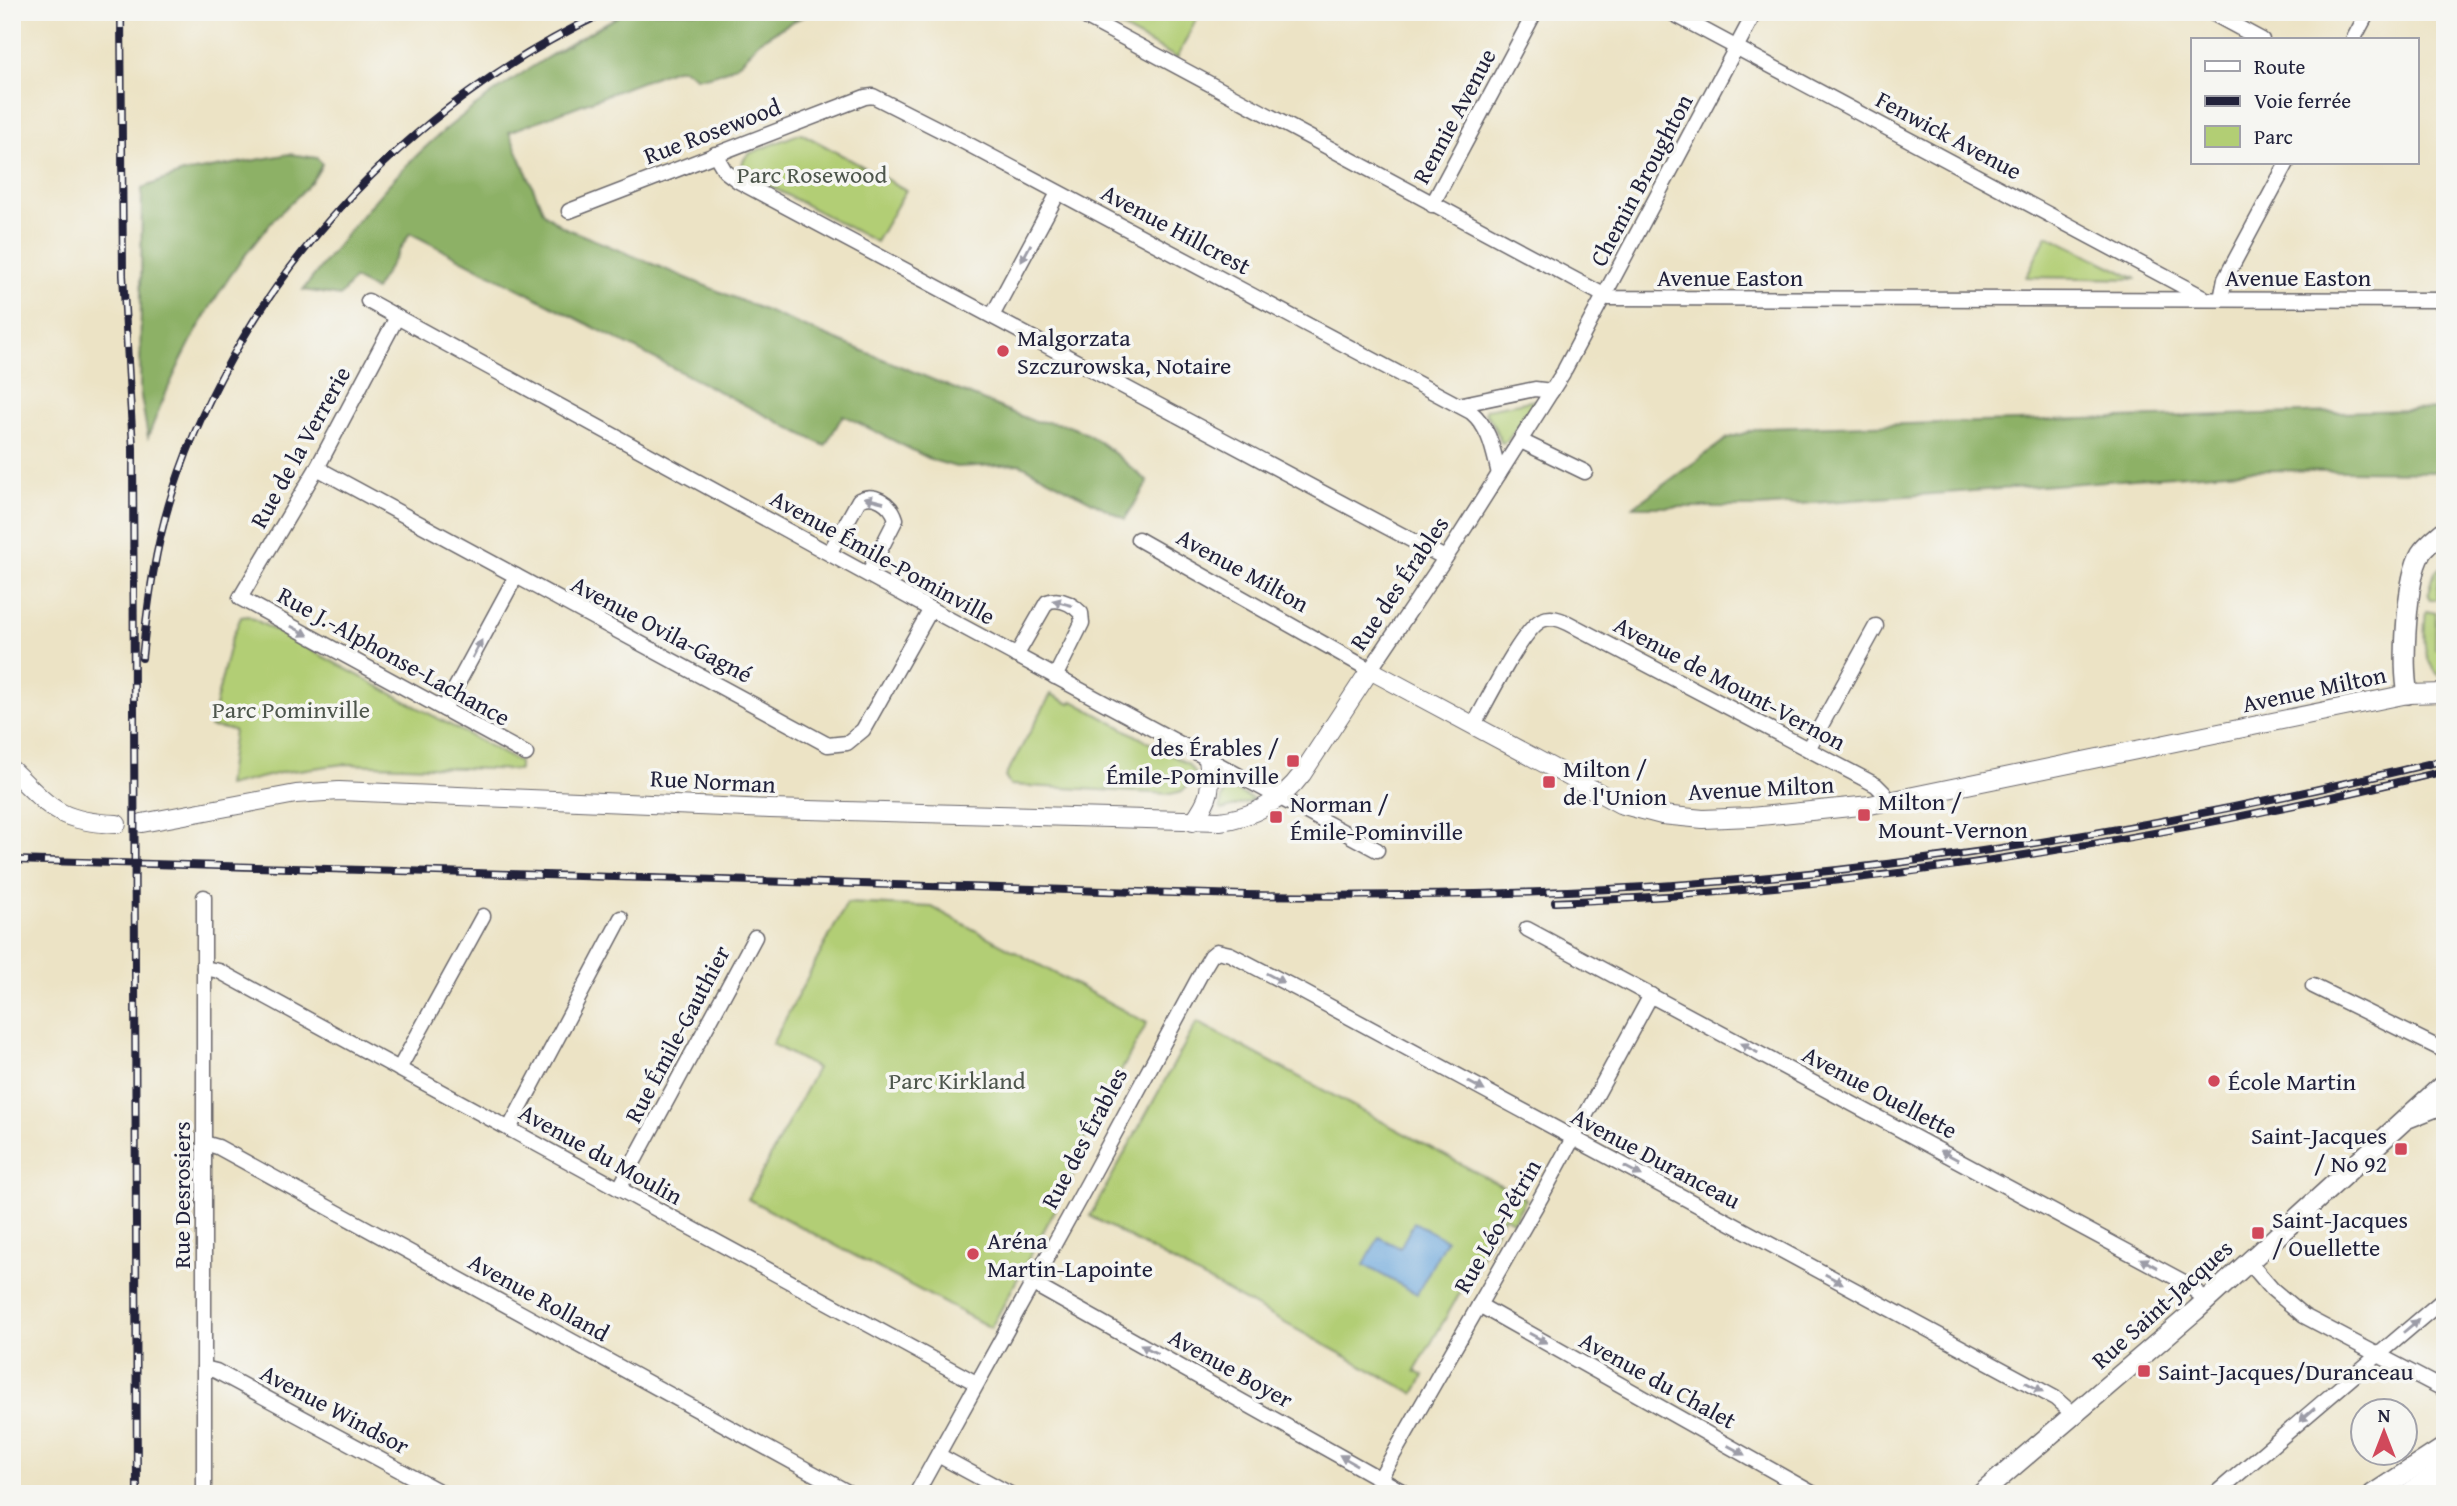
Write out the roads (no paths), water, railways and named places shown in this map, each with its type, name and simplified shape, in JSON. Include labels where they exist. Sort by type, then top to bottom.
[{"type":"highway","points":[[2412,1494],[2445,1471]]},
{"type":"main road","points":[[2408,694],[2405,659],[2414,571],[2421,553],[2443,532]]},
{"type":"main road","name":"Rue Saint-Jacques","points":[[1981,1494],[2207,1300],[2445,1083]]},
{"type":"main road","points":[[2372,1494],[2445,1447]]},
{"type":"street","name":"Rennie Avenue","points":[[1433,205],[1535,12]]},
{"type":"street","name":"Fenwick Avenue","points":[[1670,12],[2213,299]]},
{"type":"street","name":"Chemin Broughton","points":[[1552,391],[1605,297],[1755,12]]},
{"type":"street","points":[[2210,12],[2258,38]]},
{"type":"street","points":[[2354,38],[2368,12]]},
{"type":"street","name":"Avenue Easton","points":[[1087,18],[1605,297],[2445,300]]},
{"type":"street","name":"Rue Rosewood","points":[[569,211],[864,97],[873,96]]},
{"type":"street","name":"Avenue Hillcrest","points":[[873,96],[1471,412],[1483,424],[1492,444],[1499,474]]},
{"type":"street","points":[[715,154],[724,170],[738,181],[1445,558]]},
{"type":"street","points":[[2213,299],[2286,164]]},
{"type":"street","points":[[992,316],[1058,192]]},
{"type":"street","name":"Avenue Émile-Pominville","points":[[368,301],[1016,656],[1377,850]]},
{"type":"street","name":"Rue de la Verrerie","points":[[240,598],[317,468],[397,317]]},
{"type":"street","points":[[1458,405],[1535,389],[1552,391]]},
{"type":"street","name":"Rue des Érables","points":[[1279,797],[1302,774],[1552,391]]},
{"type":"street","points":[[1521,441],[1585,472]]},
{"type":"street","name":"Avenue Ovila-Gagné","points":[[317,468],[823,743],[835,746],[852,741],[863,730],[931,609]]},
{"type":"street","points":[[830,552],[859,500],[870,497],[881,501],[891,509],[896,519],[868,574]]},
{"type":"street","name":"Avenue Milton","points":[[1138,539],[1370,670],[1609,800],[1662,816],[1735,818],[1887,802],[2408,694],[2445,693]]},
{"type":"street","points":[[444,709],[516,576]]},
{"type":"street","name":"Rue J.-Alphonse-Lachance","points":[[240,598],[526,754]]},
{"type":"street","points":[[1016,656],[1047,602],[1057,600],[1068,603],[1081,613],[1082,623],[1055,677]]},
{"type":"street","name":"Avenue de Mount-Vernon","points":[[1473,726],[1528,631],[1544,619],[1555,618],[1568,622],[1876,785],[1884,793],[1887,802]]},
{"type":"street","points":[[1808,750],[1875,626]]},
{"type":"street","points":[[1194,822],[1210,794],[1208,759]]},
{"type":"street","points":[[12,770],[62,814],[82,822],[117,824]]},
{"type":"street","name":"Rue Norman","points":[[142,823],[296,794],[339,790],[770,809],[1194,822],[1247,816],[1279,797]]},
{"type":"street","name":"Rue Desrosiers","points":[[204,897],[204,1494]]},
{"type":"street","points":[[399,1069],[483,916]]},
{"type":"street","points":[[509,1129],[621,918]]},
{"type":"street","name":"Avenue Ouellette","points":[[1527,929],[2182,1281],[2207,1300]]},
{"type":"street","name":"Rue Émile-Gauthier","points":[[619,1189],[755,937]]},
{"type":"street","name":"Rue des Érables","points":[[916,1494],[1214,952]]},
{"type":"street","name":"Avenue Duranceau","points":[[1214,952],[1230,954],[2055,1398],[2073,1414]]},
{"type":"street","name":"Avenue du Moulin","points":[[204,968],[219,971],[976,1383]]},
{"type":"street","points":[[2313,986],[2445,1051]]},
{"type":"street","name":"Rue Léo-Pétrin","points":[[1380,1478],[1573,1139],[1651,995]]},
{"type":"street","name":"Rue Saint-Jacques","points":[[2405,1121],[2445,1106]]},
{"type":"street","name":"Avenue Rolland","points":[[204,1143],[218,1147],[851,1494]]},
{"type":"street","points":[[2248,1261],[2272,1290],[2294,1309],[2445,1390]]},
{"type":"street","name":"Avenue Boyer","points":[[1032,1284],[1407,1494]]},
{"type":"street","points":[[2215,1494],[2445,1298]]},
{"type":"street","name":"Avenue du Chalet","points":[[1479,1305],[1814,1494]]},
{"type":"street","name":"Avenue Windsor","points":[[204,1368],[216,1371],[444,1494]]},
{"type":"street","points":[[938,1455],[1010,1494]]},
{"type":"water","points":[[1414,1222],[1446,1240],[1417,1294],[1364,1265],[1379,1237],[1400,1248]]},
{"type":"railway","points":[[121,12],[123,275],[133,448],[137,1494]]},
{"type":"railway","points":[[142,658],[157,553],[173,491],[203,414],[241,341],[287,272],[340,208],[399,149],[464,96],[533,50],[606,12]]},
{"type":"railway","points":[[12,860],[1245,895],[1578,891],[1785,876],[1975,852],[2164,821],[2445,760]]},
{"type":"railway","points":[[1555,902],[1780,887],[2003,859],[2225,819],[2445,771]]},
{"type":"place","name":"Malgorzata Szczurowska, Notaire","points":[[1003,351]]},
{"type":"place","name":"des Érables / Émile-Pominville","points":[[1293,761]]},
{"type":"place","name":"Milton / de l'Union","points":[[1549,782]]},
{"type":"place","name":"Milton / Mount-Vernon","points":[[1864,815]]},
{"type":"place","name":"Norman / Émile-Pominville","points":[[1276,817]]},
{"type":"place","name":"École Martin","points":[[2214,1081]]},
{"type":"place","name":"Saint-Jacques / No 92","points":[[2401,1149]]},
{"type":"place","name":"Saint-Jacques / Ouellette","points":[[2258,1233]]},
{"type":"place","name":"Aréna Martin-Lapointe","points":[[973,1254]]},
{"type":"place","name":"Saint-Jacques/Duranceau","points":[[2144,1371]]},
{"type":"park label","name":"Parc Rosewood","points":[[812,174]]},
{"type":"park label","name":"Parc Pominville","points":[[291,709]]},
{"type":"park label","name":"Parc Kirkland","points":[[957,1080]]}]
